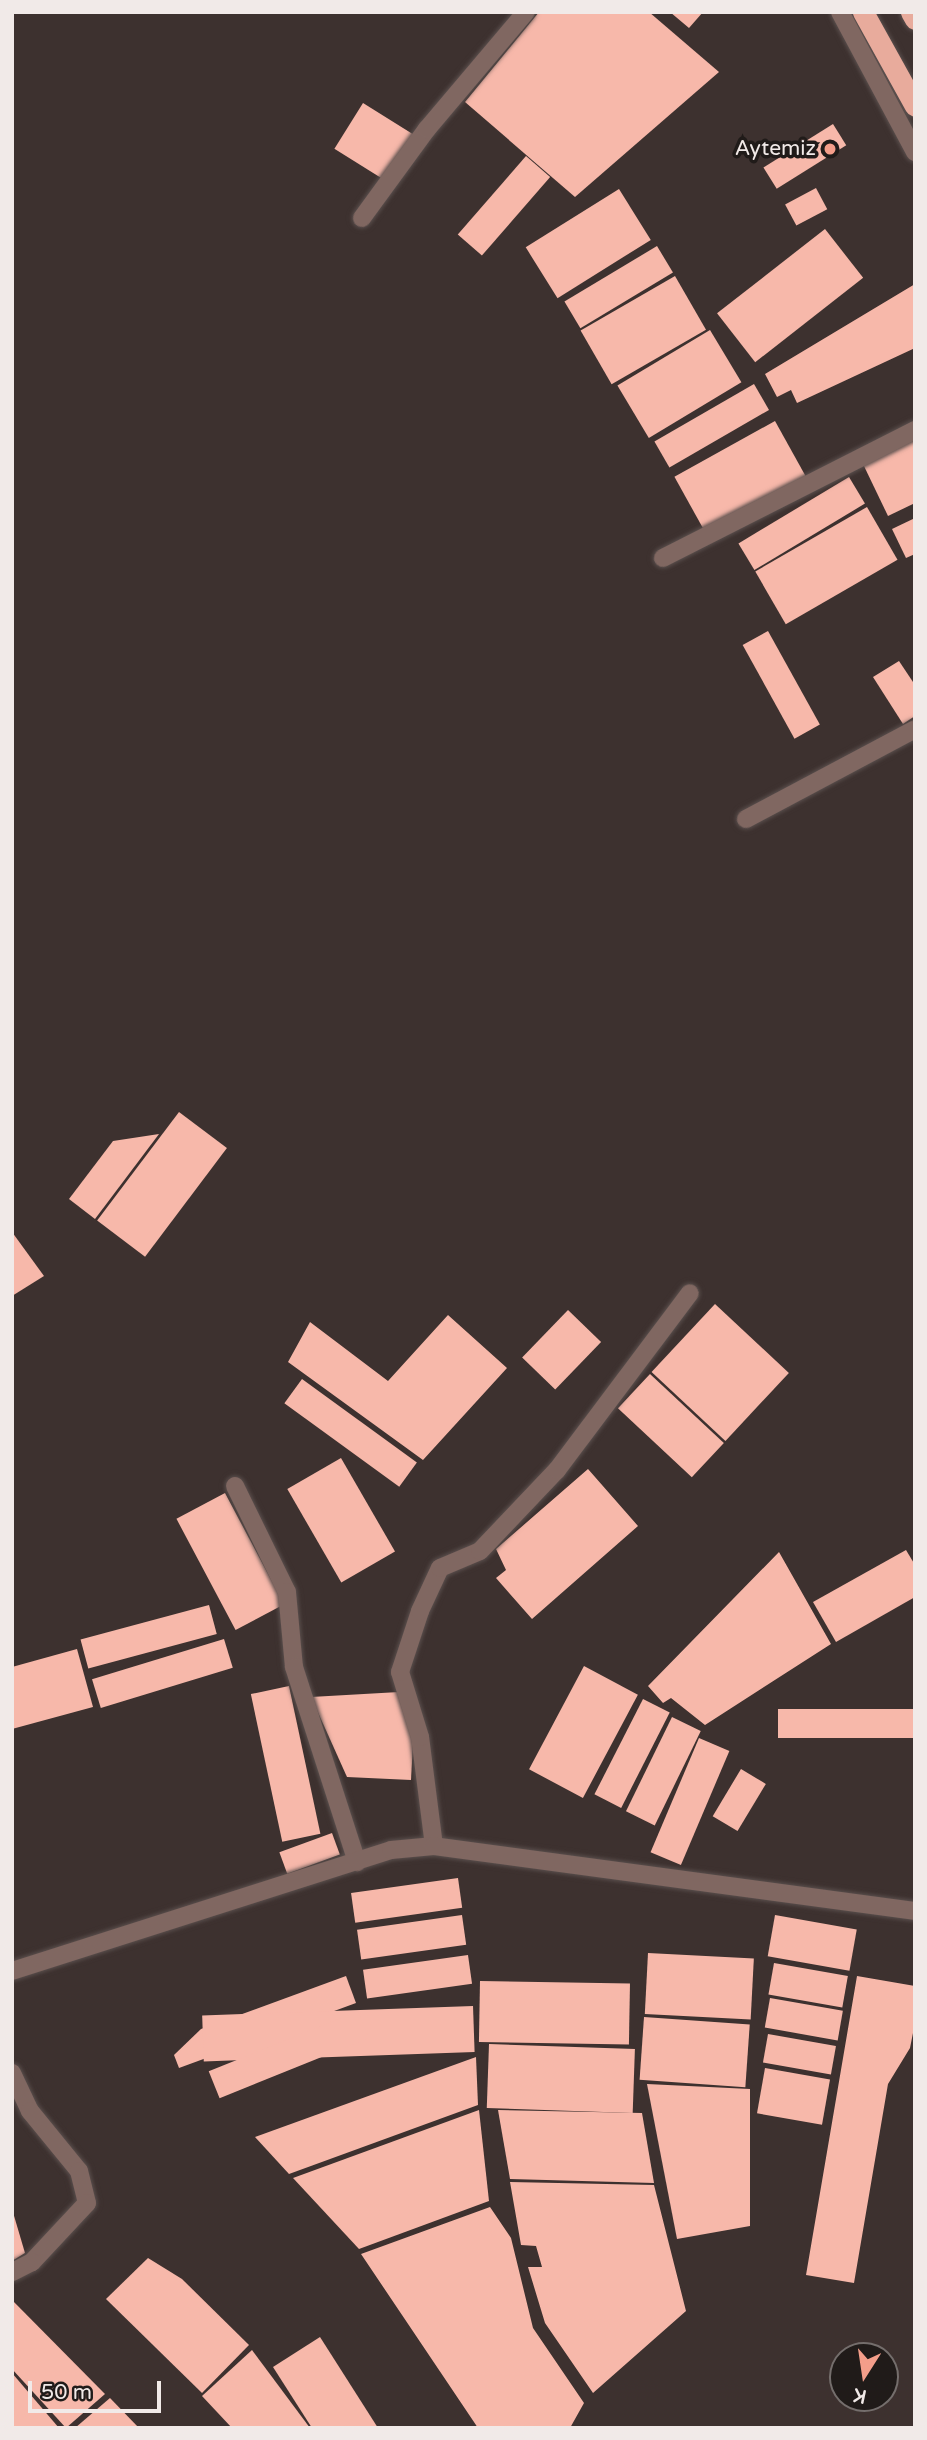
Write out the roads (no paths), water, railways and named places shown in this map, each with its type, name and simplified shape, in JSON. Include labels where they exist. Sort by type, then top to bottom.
[{"type":"highway","points":[[863,12],[915,106]]},
{"type":"highway","points":[[911,12],[915,19]]},
{"type":"street","points":[[362,218],[427,129],[526,12]]},
{"type":"street","points":[[840,12],[915,152]]},
{"type":"street","points":[[663,558],[915,430]]},
{"type":"street","points":[[746,819],[915,729]]},
{"type":"street","points":[[434,1846],[420,1737],[400,1672],[419,1611],[440,1569],[480,1551],[557,1470],[690,1293]]},
{"type":"street","points":[[235,1486],[287,1592],[294,1667],[357,1862]]},
{"type":"street","points":[[12,1971],[357,1862],[434,1846],[915,1911]]},
{"type":"street","points":[[12,2073],[30,2111],[79,2171],[87,2203],[32,2262],[12,2272]]},
{"type":"place","name":"Aytemiz","points":[[830,149]]}]
